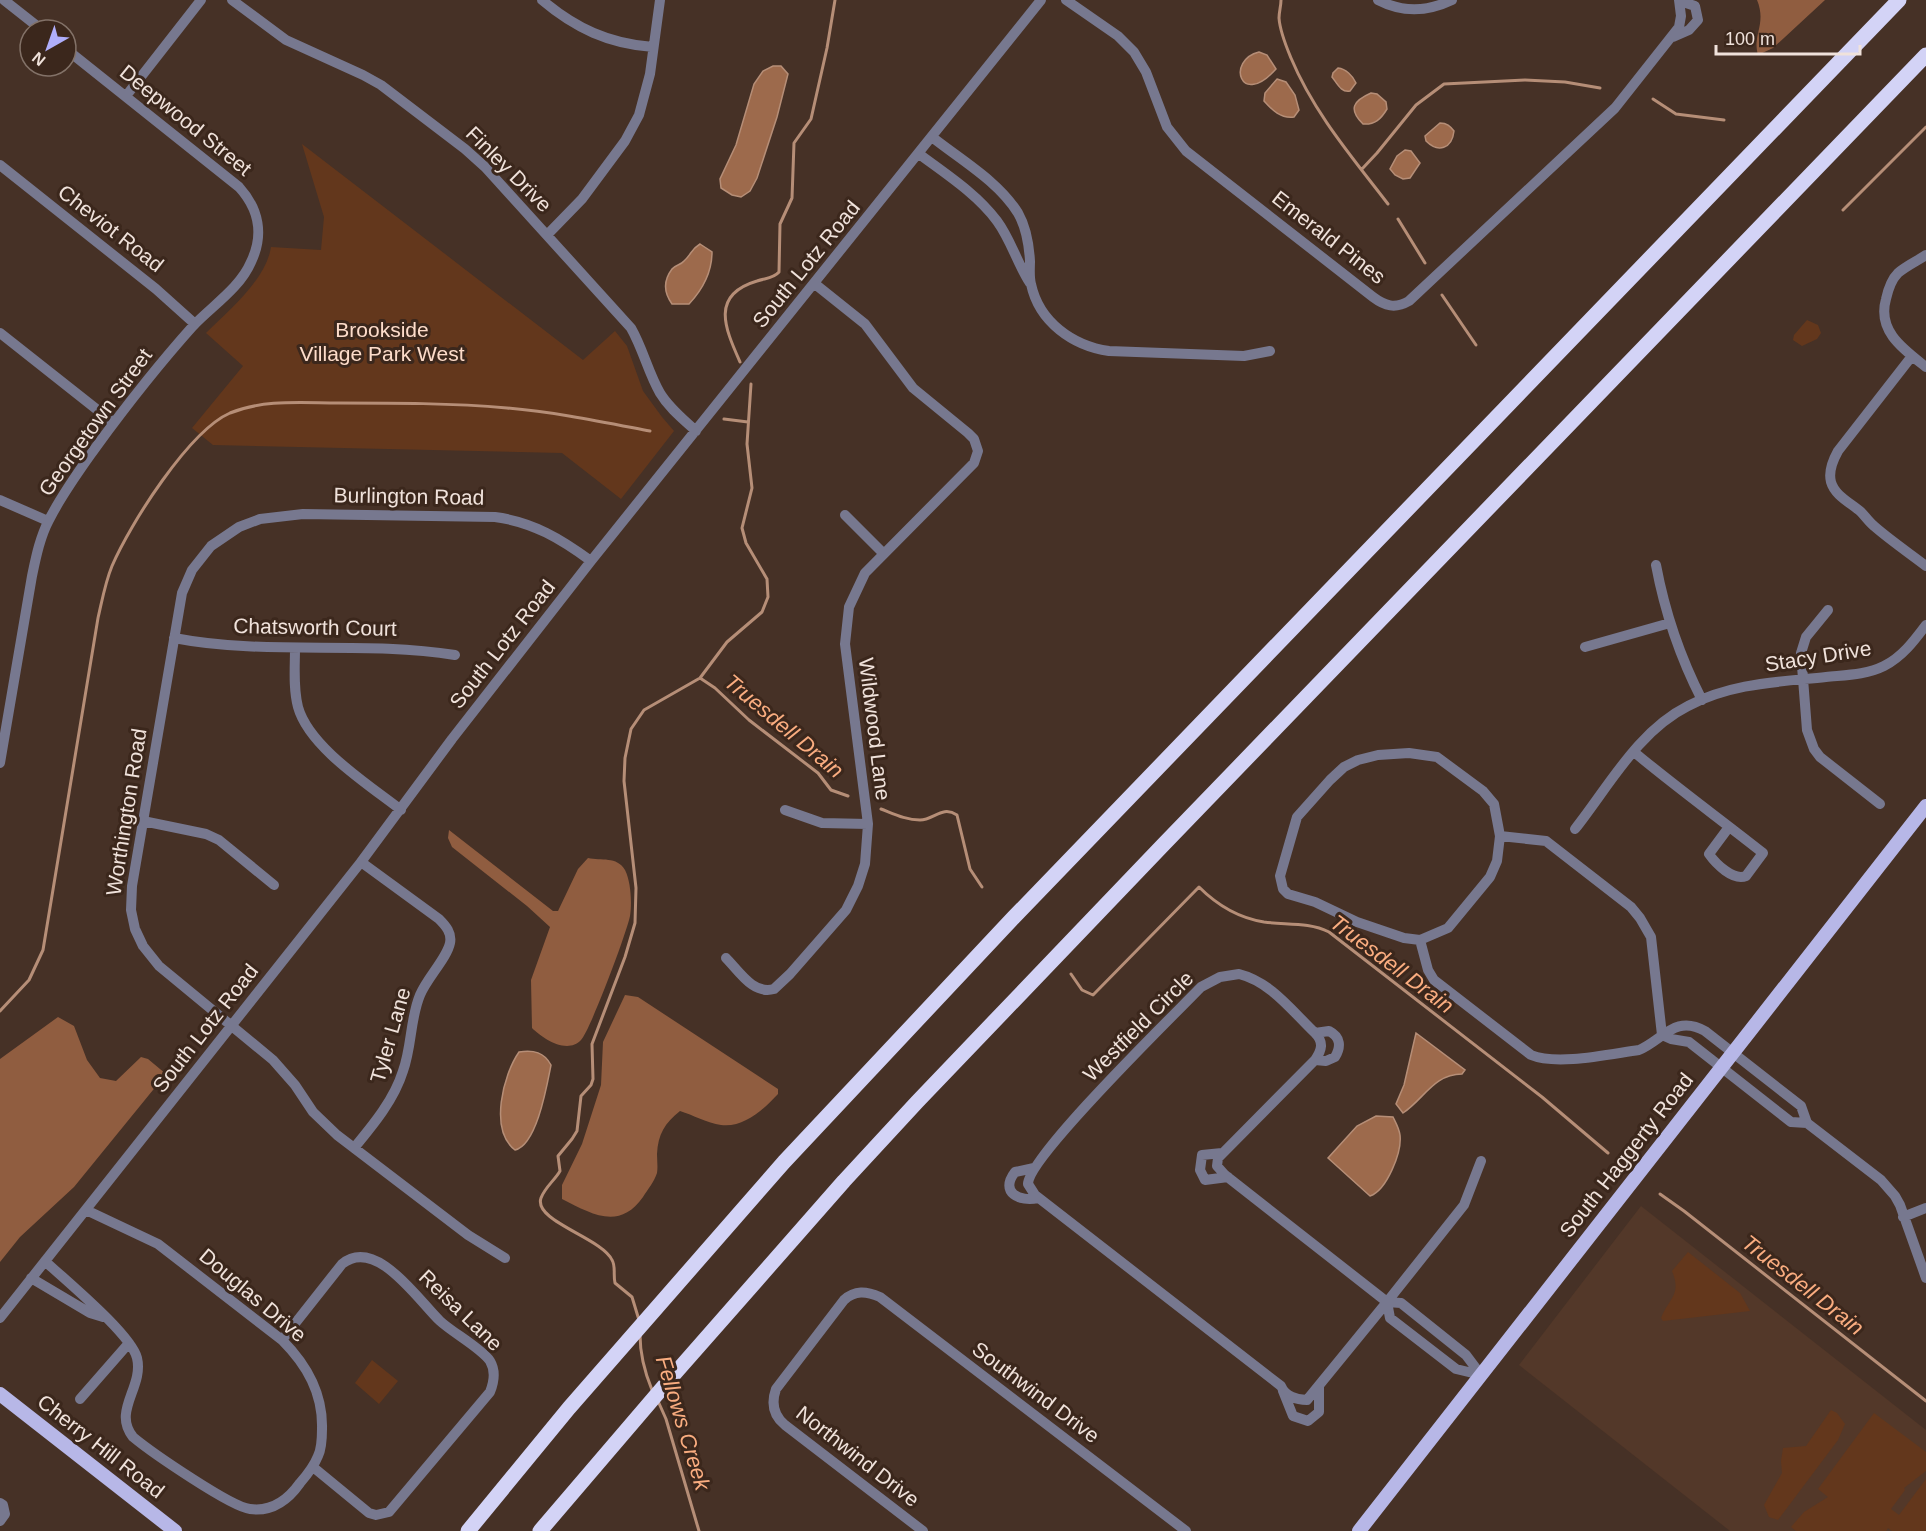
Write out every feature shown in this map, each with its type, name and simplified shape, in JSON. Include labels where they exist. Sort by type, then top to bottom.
[{"type":"highway","points":[[468,1531],[652,1312],[784,1162],[1014,917],[1899,0]]},
{"type":"highway","points":[[540,1531],[844,1181],[1018,996],[1926,55]]},
{"type":"main road","name":"South Haggerty Road","points":[[1359,1531],[1926,806]]},
{"type":"main road","name":"Cherry Hill Road","points":[[0,1394],[175,1531]]},
{"type":"street","points":[[4,0],[27,18]]},
{"type":"street","points":[[126,96],[201,0]]},
{"type":"street","name":"Finley Drive","points":[[232,0],[286,40],[363,75],[402,100],[475,158],[631,328],[661,393],[672,409],[696,430]]},
{"type":"street","points":[[542,0],[567,20],[590,33],[614,41],[653,47]]},
{"type":"street","points":[[547,235],[582,199],[631,131],[639,115],[646,93],[660,0]]},
{"type":"street","name":"South Lotz Road","points":[[0,1318],[362,862],[459,731],[591,561],[920,154],[1041,0]]},
{"type":"street","name":"Emerald Pines","points":[[1066,0],[1118,36],[1134,52],[1146,72],[1167,127],[1186,151],[1373,297],[1387,305],[1394,306],[1401,306],[1409,301],[1615,108],[1679,27],[1681,16],[1679,0]]},
{"type":"street","points":[[1378,0],[1400,8],[1421,10],[1437,7],[1452,0]]},
{"type":"street","points":[[1670,38],[1689,30],[1698,20],[1695,6],[1679,0]]},
{"type":"street","name":"Deepwood Street","points":[[78,58],[239,187],[249,199],[259,228],[254,255],[246,271]]},
{"type":"street","points":[[932,137],[996,187],[1012,205],[1024,225],[1030,260],[1030,283]]},
{"type":"street","points":[[920,154],[972,195],[995,218],[1030,283],[1035,297],[1049,320],[1063,333],[1088,346],[1109,351],[1244,356],[1269,351]]},
{"type":"street","name":"Cheviot Road","points":[[0,165],[156,288],[195,324]]},
{"type":"street","points":[[995,218],[1012,205]]},
{"type":"street","points":[[1926,255],[1898,274],[1887,292],[1884,303],[1884,315],[1891,336],[1898,345],[1926,367]]},
{"type":"street","name":"Georgetown Street","points":[[0,764],[32,576],[38,548],[48,521],[72,481],[114,423],[195,324],[246,271]]},
{"type":"street","name":"Wildwood Lane","points":[[726,958],[755,987],[769,991],[778,986],[846,910],[858,886],[865,864],[868,824],[845,644],[845,626],[849,607],[860,581],[884,553],[974,463],[978,451],[977,444],[968,433],[913,388],[865,324],[815,284]]},
{"type":"street","points":[[0,333],[114,423]]},
{"type":"street","points":[[1912,356],[1838,451],[1830,473],[1831,482],[1843,497],[1872,524],[1926,566]]},
{"type":"street","points":[[0,500],[48,521]]},
{"type":"street","name":"Burlington Road","points":[[220,539],[239,527],[285,515],[495,517],[510,519],[548,532],[591,561]]},
{"type":"street","points":[[845,515],[884,553]]},
{"type":"street","name":"Worthington Road","points":[[220,539],[200,558],[182,593],[131,899],[133,919],[139,938],[148,954],[159,966],[280,1067],[324,1124],[468,1235],[505,1258]]},
{"type":"street","points":[[1656,565],[1670,623],[1685,667],[1702,699]]},
{"type":"street","points":[[1828,610],[1803,643],[1801,653],[1807,730],[1814,749],[1827,763],[1880,804]]},
{"type":"street","points":[[1585,647],[1670,623]]},
{"type":"street","name":"Stacy Drive","points":[[1575,829],[1646,737],[1666,719],[1702,699],[1745,686],[1865,672],[1883,666],[1904,651],[1926,625]]},
{"type":"street","name":"Chatsworth Court","points":[[174,638],[220,645],[295,648],[416,648],[455,655]]},
{"type":"street","points":[[295,648],[296,697],[308,731],[320,745],[401,810]]},
{"type":"street","points":[[1634,752],[1762,853],[1746,876],[1742,878],[1734,876],[1709,854],[1729,827]]},
{"type":"street","points":[[1391,753],[1424,754],[1437,757],[1472,781],[1489,797],[1497,811],[1500,836],[1497,861],[1490,877],[1448,928],[1420,940],[1404,938],[1357,921],[1316,902],[1288,894],[1281,882],[1280,869],[1298,817],[1330,780],[1344,767],[1358,760],[1391,753]]},
{"type":"street","points":[[785,810],[822,823],[868,824]]},
{"type":"street","points":[[144,821],[206,834],[219,840],[274,885]]},
{"type":"street","points":[[1500,836],[1546,841],[1631,907],[1640,918],[1651,937],[1662,1035]]},
{"type":"street","name":"Tyler Lane","points":[[354,1149],[384,1110],[397,1086],[408,1055],[412,1021],[419,997],[431,974],[447,952],[451,941],[449,932],[439,919],[402,894],[362,862]]},
{"type":"street","points":[[1420,940],[1428,970],[1434,980],[1531,1055],[1539,1058],[1556,1059],[1639,1050],[1672,1028],[1693,1026],[1705,1031],[1801,1106],[1808,1123],[1881,1180],[1900,1205],[1926,1278]]},
{"type":"street","name":"Westfield Circle","points":[[1228,1177],[1205,1180],[1200,1170],[1202,1155],[1222,1153],[1315,1060],[1335,1057],[1339,1045],[1338,1039],[1329,1031],[1315,1033],[1266,986],[1251,977],[1233,974],[1201,987],[1077,1115],[1034,1168],[1015,1172],[1010,1181],[1010,1188],[1015,1197],[1038,1198],[1281,1386],[1293,1416],[1308,1421],[1319,1412],[1318,1387]]},
{"type":"street","points":[[1689,1042],[1693,1026]]},
{"type":"street","points":[[1315,1033],[1322,1046],[1315,1060]]},
{"type":"street","points":[[1662,1035],[1689,1042],[1791,1122],[1808,1123]]},
{"type":"street","points":[[1222,1153],[1218,1158],[1217,1166],[1228,1177],[1387,1302],[1401,1304],[1466,1355],[1481,1375]]},
{"type":"street","name":"Westfield Circle","points":[[1283,1391],[1299,1400],[1307,1400],[1464,1205],[1481,1161]]},
{"type":"street","points":[[1034,1168],[1029,1176],[1028,1184],[1038,1198]]},
{"type":"street","points":[[1903,1217],[1926,1208]]},
{"type":"street","name":"Douglas Drive","points":[[45,1261],[106,1318],[135,1352],[138,1370],[124,1419],[129,1433],[236,1505],[250,1509],[267,1508],[288,1498],[312,1467],[321,1447],[320,1402],[310,1375],[298,1357],[282,1340],[158,1244],[86,1210]]},
{"type":"street","name":"Reisa Lane","points":[[282,1340],[342,1264],[348,1259],[366,1257],[398,1276],[441,1322],[487,1358],[494,1370],[490,1392],[389,1512],[376,1515],[369,1513],[312,1467]]},
{"type":"street","name":"Douglas Drive","points":[[31,1278],[90,1313],[106,1318]]},
{"type":"street","name":"Northwind Drive","points":[[860,1292],[851,1294],[844,1300],[776,1389],[773,1397],[774,1408],[779,1420],[785,1425],[923,1531]]},
{"type":"street","name":"Southwind Drive","points":[[860,1292],[870,1292],[880,1297],[1185,1531]]},
{"type":"street","points":[[1387,1302],[1390,1317],[1456,1369],[1481,1375]]},
{"type":"street","points":[[80,1400],[129,1343]]},
{"type":"street","points":[[0,1503],[3,1505],[5,1514],[0,1521]]},
{"type":"shaded area","points":[[1757,0],[1825,0],[1773,48],[1758,55],[1757,41],[1761,16]]},
{"type":"shaded area","points":[[1259,52],[1267,55],[1276,69],[1264,80],[1254,84],[1246,83],[1240,71],[1249,57]]},
{"type":"shaded area","points":[[773,66],[781,66],[788,74],[777,117],[757,178],[750,191],[741,197],[732,195],[721,188],[720,179],[736,145],[754,84],[763,71]]},
{"type":"shaded area","points":[[1338,68],[1346,71],[1355,80],[1356,83],[1350,91],[1342,89],[1332,77]]},
{"type":"shaded area","points":[[1277,79],[1286,82],[1295,95],[1299,110],[1294,117],[1281,115],[1264,101],[1265,93]]},
{"type":"shaded area","points":[[1371,93],[1377,94],[1386,102],[1387,109],[1377,121],[1363,124],[1355,114],[1355,106],[1360,99]]},
{"type":"shaded area","points":[[1440,123],[1448,125],[1454,131],[1450,142],[1440,148],[1426,141],[1425,136]]},
{"type":"shaded area","points":[[1405,150],[1411,151],[1420,163],[1410,178],[1403,179],[1390,169],[1397,156]]},
{"type":"shaded area","points":[[700,244],[712,252],[706,280],[689,304],[672,304],[667,296],[666,287],[669,273]]},
{"type":"shaded area","points":[[449,830],[553,911],[558,911],[578,869],[588,858],[613,861],[625,870],[629,880],[630,916],[608,981],[586,1033],[575,1044],[569,1046],[555,1043],[532,1028],[531,980],[550,927],[452,847],[448,838]]},
{"type":"shaded area","points":[[625,995],[638,997],[778,1089],[778,1094],[753,1116],[738,1124],[711,1123],[680,1111],[666,1125],[661,1135],[657,1154],[657,1173],[653,1182],[634,1207],[615,1217],[594,1214],[562,1199],[562,1185],[582,1144],[601,1085],[603,1042]]},
{"type":"shaded area","points":[[58,1017],[74,1026],[87,1060],[100,1078],[116,1081],[141,1057],[148,1059],[166,1074],[74,1187],[20,1237],[0,1262],[0,1059]]},
{"type":"shaded area","points":[[1416,1033],[1465,1070],[1462,1074],[1444,1078],[1403,1113],[1396,1104],[1404,1085]]},
{"type":"shaded area","points":[[519,1052],[538,1053],[545,1057],[551,1065],[544,1099],[535,1126],[523,1146],[515,1150],[507,1141],[502,1129],[501,1102],[508,1074]]},
{"type":"shaded area","points":[[1376,1116],[1393,1117],[1399,1130],[1400,1142],[1396,1160],[1387,1179],[1370,1196],[1328,1158],[1357,1126]]},
{"type":"shaded area","points":[[1641,1206],[1926,1430],[1926,1531],[1730,1531],[1519,1365]]},
{"type":"green space","name":"Brookside Village Park West","points":[[302,144],[583,360],[615,331],[627,346],[643,391],[674,431],[621,499],[562,453],[213,445],[192,428],[243,366],[206,333],[254,283],[268,259],[271,247],[321,250],[324,217]]},
{"type":"green space","points":[[1807,320],[1818,325],[1821,333],[1817,339],[1802,346],[1793,340],[1794,335]]},
{"type":"green space","points":[[1688,1252],[1740,1293],[1750,1311],[1663,1321],[1661,1318],[1676,1286],[1672,1271]]},
{"type":"green space","points":[[372,1360],[398,1381],[379,1404],[355,1383]]},
{"type":"green space","points":[[1831,1410],[1837,1413],[1845,1424],[1838,1440],[1778,1520],[1769,1517],[1764,1505],[1782,1473],[1783,1448],[1806,1446]]},
{"type":"green space","points":[[1874,1413],[1926,1452],[1926,1471],[1904,1488],[1905,1490],[1891,1509],[1899,1515],[1926,1479],[1926,1531],[1892,1531],[1888,1528],[1886,1531],[1796,1531],[1791,1527],[1804,1512],[1828,1497],[1818,1489]]},
{"type":"waterway","name":"Fellows Creek","points":[[740,362],[726,325],[727,304],[732,295],[742,287],[772,277],[779,272],[780,224],[792,198],[794,143],[811,119],[835,0]]},
{"type":"waterway","points":[[1281,0],[1279,18],[1281,28],[1287,49],[1300,78],[1322,116],[1388,204]]},
{"type":"waterway","points":[[1362,169],[1416,105],[1444,84],[1525,80],[1565,82],[1600,88]]},
{"type":"waterway","points":[[1653,99],[1676,114],[1724,120]]},
{"type":"waterway","points":[[1843,210],[1926,127]]},
{"type":"waterway","points":[[1398,219],[1425,263]]},
{"type":"waterway","points":[[1442,295],[1476,345]]},
{"type":"waterway","name":"Fellows Creek","points":[[639,1320],[632,1297],[615,1283],[613,1262],[606,1252],[547,1214],[541,1206],[541,1198],[560,1171],[558,1156],[577,1131],[581,1096],[591,1085],[593,1079],[592,1044],[625,957],[635,923],[636,888],[624,781],[625,758],[631,729],[644,710],[700,678],[727,642],[762,612],[768,597],[767,579],[746,543],[742,528],[752,488],[747,444],[751,384]]},
{"type":"waterway","points":[[0,1011],[29,980],[43,950],[98,618],[110,572],[132,527],[162,480],[179,458],[214,423],[230,413],[270,404],[297,402],[423,404],[525,410],[650,431]]},
{"type":"waterway","points":[[724,419],[748,422]]},
{"type":"waterway","name":"Truesdell Drain","points":[[700,678],[715,688],[749,720],[818,773],[831,790],[848,796]]},
{"type":"waterway","name":"Truesdell Drain","points":[[881,809],[915,820],[925,819],[942,812],[952,812],[957,815],[970,869],[982,887]]},
{"type":"waterway","name":"Truesdell Drain","points":[[1071,974],[1082,990],[1093,995],[1199,887],[1213,900],[1237,914],[1264,922],[1297,924],[1329,932],[1542,1097],[1608,1153]]},
{"type":"waterway","name":"Truesdell Drain","points":[[1660,1194],[1926,1401]]},
{"type":"waterway","name":"Fellows Creek","points":[[640,1335],[643,1363],[652,1390]]},
{"type":"waterway","name":"Fellows Creek","points":[[658,1401],[666,1419],[699,1531]]}]
